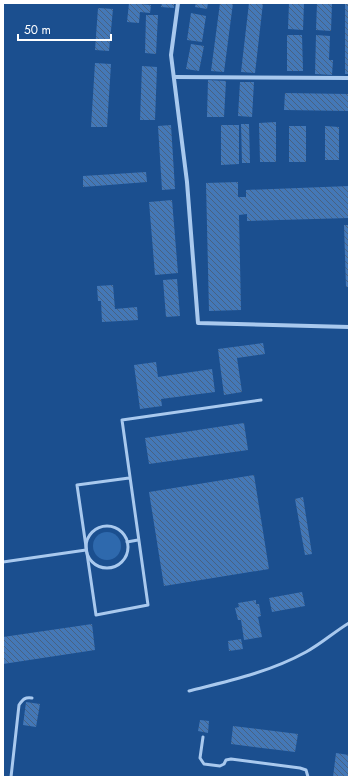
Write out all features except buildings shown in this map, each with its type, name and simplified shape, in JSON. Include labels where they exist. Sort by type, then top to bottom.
[{"type":"street","points":[[178,3],[171,55],[187,182],[198,323],[349,327]]},
{"type":"street","points":[[174,77],[349,78]]},
{"type":"lane","points":[[129,478],[77,485],[96,615],[148,606],[122,420],[261,400]]},
{"type":"lane","points":[[103,527],[116,528],[123,534],[127,542],[127,552],[123,560],[115,566],[106,568],[97,565],[89,559],[86,550],[86,541],[91,533],[103,527]]},
{"type":"lane","points":[[127,542],[138,540]]},
{"type":"lane","points":[[3,562],[86,550]]},
{"type":"lane","points":[[189,690],[244,677],[274,666],[306,652],[349,623]]},
{"type":"lane","points":[[10,777],[19,705],[26,697],[32,698]]},
{"type":"lane","points":[[202,738],[200,758],[204,764],[220,766],[224,764],[226,760],[231,759],[300,768],[306,770],[308,777]]},
{"type":"shaded area","points":[[107,532],[117,536],[121,546],[117,556],[107,560],[97,556],[93,546],[97,536]]}]
